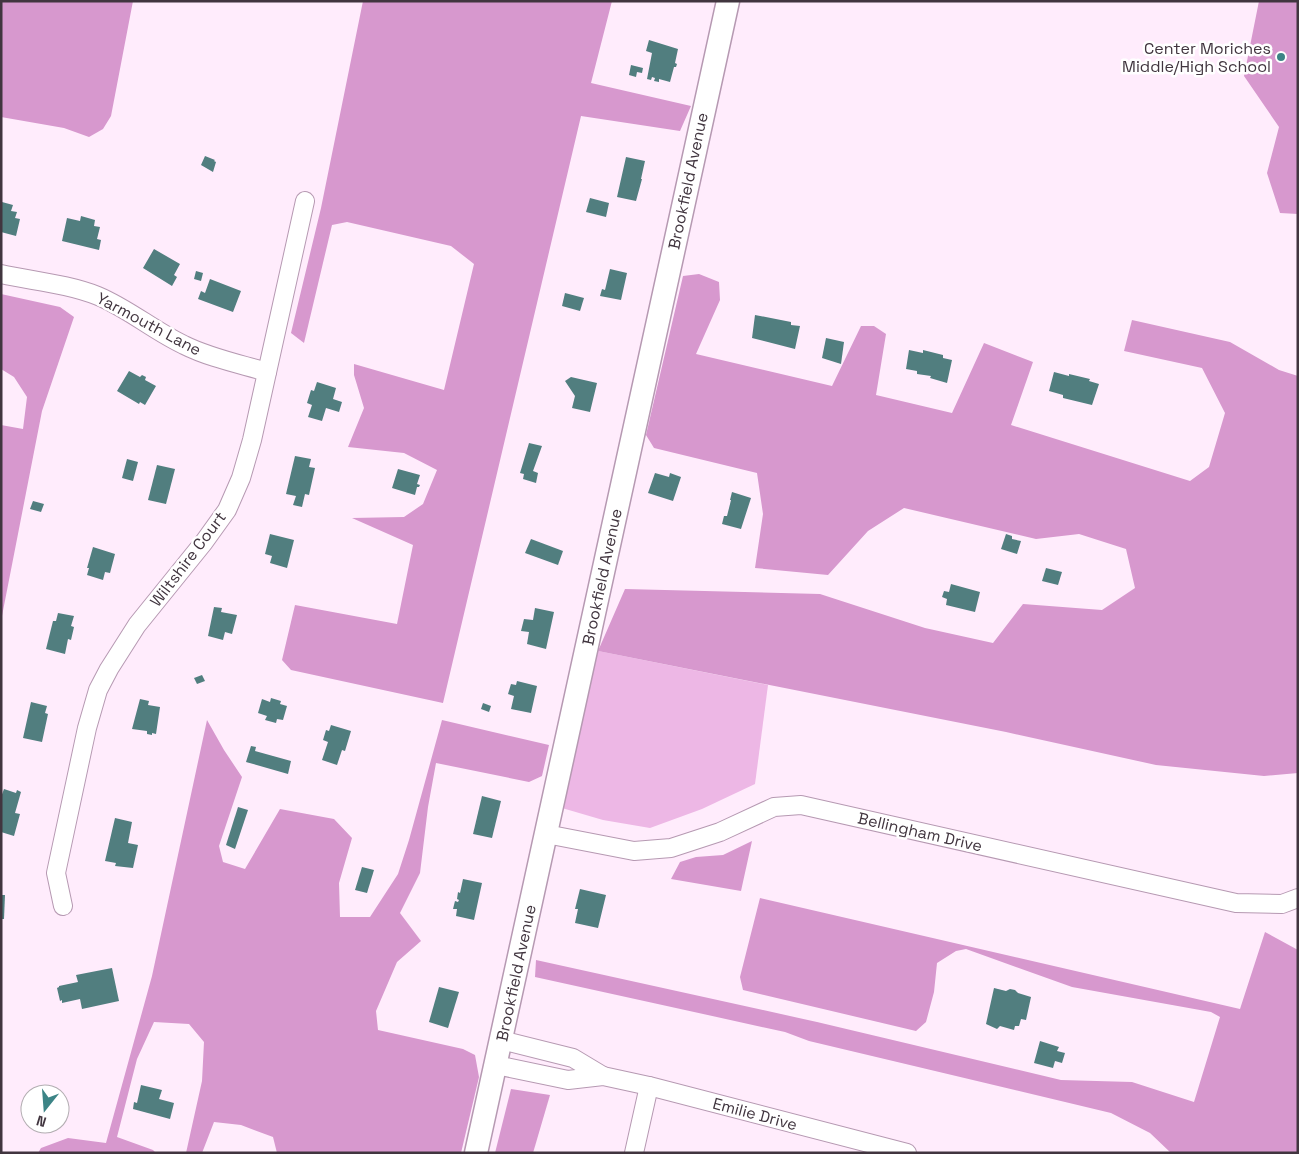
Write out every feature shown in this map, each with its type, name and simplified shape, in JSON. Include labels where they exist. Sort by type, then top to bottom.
[{"type":"main road","name":"Brookfield Avenue","points":[[476,1153],[728,1]]},
{"type":"street","name":"Wiltshire Court","points":[[62,906],[56,872],[87,728],[98,690],[137,625],[204,542],[227,510],[248,455],[305,201]]},
{"type":"street","name":"Yarmouth Lane","points":[[1,274],[98,296],[183,345],[206,354],[268,372]]},
{"type":"street","name":"Bellingham Drive","points":[[546,834],[634,851],[670,848],[720,832],[774,807],[801,805],[1236,903],[1282,904],[1298,898]]},
{"type":"street","name":"Emilie Drive","points":[[501,1040],[573,1058],[603,1076],[649,1086],[907,1153]]},
{"type":"street","points":[[558,1078],[564,1056]]},
{"type":"street","name":"Emilie Drive","points":[[496,1065],[568,1080],[603,1076]]},
{"type":"street","points":[[634,1153],[649,1086]]},
{"type":"shaded area","points":[[1,1],[133,1],[111,116],[103,129],[89,137],[64,128],[1,117]]},
{"type":"shaded area","points":[[363,1],[612,1],[591,83],[691,106],[680,131],[581,116],[443,703],[291,670],[282,660],[295,605],[397,624],[413,545],[352,518],[404,517],[423,504],[437,470],[404,453],[348,447],[364,408],[354,375],[354,364],[444,390],[474,264],[451,246],[347,222],[332,225],[304,343],[291,333],[321,208]]},
{"type":"shaded area","points":[[1259,1],[1298,1],[1298,214],[1280,213],[1267,173],[1279,127],[1244,76]]},
{"type":"shaded area","points":[[699,274],[719,282],[720,300],[696,354],[832,386],[861,326],[874,326],[886,334],[876,395],[952,413],[984,343],[1033,362],[1011,425],[1190,481],[1209,467],[1225,413],[1202,368],[1124,351],[1132,320],[1230,342],[1279,370],[1298,376],[1298,773],[1264,776],[1156,765],[1006,732],[598,651],[625,589],[820,594],[925,628],[993,643],[1023,604],[1102,610],[1135,588],[1126,549],[1079,534],[1036,539],[904,508],[868,531],[828,575],[755,568],[763,514],[757,473],[654,448],[646,435],[683,276]]},
{"type":"shaded area","points":[[1,294],[60,307],[74,317],[42,411],[1,621],[1,425],[23,429],[27,397],[14,377],[1,369]]},
{"type":"shaded area","points":[[598,651],[768,685],[755,784],[702,809],[650,828],[603,820],[562,808]]},
{"type":"shaded area","points":[[207,720],[242,777],[219,846],[223,862],[245,869],[280,809],[334,819],[352,838],[339,883],[340,917],[370,917],[398,874],[442,720],[549,745],[542,776],[529,782],[436,763],[428,807],[420,873],[400,913],[421,941],[397,962],[376,1011],[378,1030],[463,1049],[475,1055],[479,1077],[461,1153],[277,1153],[273,1137],[241,1125],[214,1122],[202,1153],[186,1153],[202,1081],[204,1042],[189,1024],[154,1022],[137,1059],[117,1137],[153,1150],[156,1153],[38,1153],[41,1148],[68,1138],[106,1143],[152,976]]},
{"type":"shaded area","points":[[752,841],[741,891],[671,879],[680,862],[696,857],[723,855]]},
{"type":"shaded area","points":[[760,898],[1240,1009],[1265,932],[1298,950],[1298,1153],[1171,1153],[1150,1133],[1111,1113],[809,1041],[785,1032],[535,977],[536,960],[817,1022],[1061,1080],[1132,1082],[1194,1102],[1220,1017],[1211,1012],[1072,987],[966,949],[956,951],[937,963],[934,992],[926,1022],[916,1031],[743,990],[740,977]]},
{"type":"shaded area","points":[[511,1089],[550,1095],[533,1153],[495,1153]]},
{"type":"building","points":[[649,40],[678,49],[675,63],[677,64],[674,67],[670,82],[659,79],[659,82],[654,81],[655,78],[652,77],[651,80],[647,79],[652,53],[646,51]]},
{"type":"building","points":[[631,65],[643,68],[642,73],[637,72],[636,77],[629,75]]},
{"type":"building","points":[[205,156],[216,162],[213,172],[201,165]]},
{"type":"building","points":[[626,157],[645,161],[636,201],[617,197]]},
{"type":"building","points":[[590,198],[609,203],[606,217],[586,212]]},
{"type":"building","points":[[2,202],[13,205],[11,211],[17,212],[15,218],[20,219],[16,236],[1,232]]},
{"type":"building","points":[[81,216],[95,220],[94,226],[100,227],[97,239],[101,240],[99,250],[62,241],[67,218],[80,221]]},
{"type":"building","points":[[154,249],[180,264],[174,275],[177,277],[172,286],[143,268]]},
{"type":"building","points":[[610,269],[627,273],[621,300],[600,296],[602,289],[605,290]]},
{"type":"building","points":[[196,271],[203,273],[201,281],[194,279]]},
{"type":"building","points":[[210,279],[241,291],[233,312],[198,299],[201,291],[205,293]]},
{"type":"building","points":[[565,293],[584,298],[580,311],[562,306]]},
{"type":"building","points":[[755,315],[791,322],[791,325],[800,326],[795,349],[752,338]]},
{"type":"building","points":[[826,338],[844,342],[841,364],[822,358]]},
{"type":"building","points":[[909,350],[923,353],[923,350],[943,355],[943,358],[952,360],[947,383],[930,378],[931,376],[917,374],[917,371],[906,369]]},
{"type":"building","points":[[129,371],[140,377],[142,375],[146,377],[145,380],[156,386],[145,405],[140,402],[139,404],[117,391]]},
{"type":"building","points":[[1054,372],[1090,379],[1089,381],[1099,384],[1092,405],[1063,398],[1063,395],[1049,391]]},
{"type":"building","points":[[571,377],[597,383],[590,412],[572,408],[575,396],[565,381]]},
{"type":"building","points":[[317,382],[336,388],[333,399],[342,402],[339,412],[326,408],[322,421],[308,417],[312,405],[307,403],[311,390],[314,391]]},
{"type":"building","points":[[529,443],[542,446],[533,471],[538,473],[536,483],[523,479],[524,474],[520,473]]},
{"type":"building","points":[[295,456],[311,459],[309,467],[315,468],[309,495],[305,494],[302,507],[293,505],[296,496],[286,494]]},
{"type":"building","points":[[127,459],[138,462],[133,481],[122,478]]},
{"type":"building","points":[[157,465],[175,469],[166,504],[148,500]]},
{"type":"building","points":[[398,469],[420,475],[417,484],[420,485],[417,487],[415,495],[392,488]]},
{"type":"building","points":[[655,473],[669,477],[670,473],[681,477],[673,501],[648,493]]},
{"type":"building","points":[[732,492],[751,498],[741,529],[722,524],[724,516],[727,516]]},
{"type":"building","points":[[33,501],[44,504],[41,512],[30,509]]},
{"type":"building","points":[[270,534],[294,540],[287,568],[270,563],[272,556],[265,554]]},
{"type":"building","points":[[1006,534],[1012,536],[1012,539],[1021,541],[1017,554],[1001,549]]},
{"type":"building","points":[[531,539],[563,551],[558,565],[525,553]]},
{"type":"building","points":[[93,547],[115,554],[110,573],[105,572],[103,580],[87,575]]},
{"type":"building","points":[[1046,568],[1062,572],[1058,585],[1042,581]]},
{"type":"building","points":[[951,584],[980,592],[975,612],[946,605],[947,599],[942,597],[944,591],[949,592]]},
{"type":"building","points":[[214,607],[222,608],[221,612],[237,615],[232,634],[225,632],[223,640],[208,636]]},
{"type":"building","points":[[535,608],[554,612],[546,649],[527,644],[529,632],[521,631],[524,619],[533,620]]},
{"type":"building","points":[[58,613],[74,616],[71,626],[74,627],[71,640],[68,639],[65,654],[46,649],[53,621],[56,621]]},
{"type":"building","points":[[202,675],[205,681],[197,684],[194,678]]},
{"type":"building","points":[[517,681],[537,686],[531,713],[511,709],[514,696],[508,694],[511,684],[516,685]]},
{"type":"building","points":[[271,698],[281,701],[280,704],[287,706],[283,720],[277,719],[276,723],[265,720],[267,716],[258,713],[262,699],[270,702]]},
{"type":"building","points":[[140,699],[149,701],[148,705],[160,707],[156,734],[147,734],[147,731],[132,729]]},
{"type":"building","points":[[31,702],[47,706],[45,713],[48,714],[42,742],[23,738]]},
{"type":"building","points":[[483,703],[491,706],[489,712],[481,709]]},
{"type":"building","points":[[331,725],[351,731],[345,751],[342,750],[337,765],[322,760],[328,742],[323,740],[326,730],[329,731]]},
{"type":"building","points":[[251,746],[256,747],[255,751],[291,761],[288,774],[246,762]]},
{"type":"building","points":[[4,789],[16,793],[17,790],[21,792],[15,813],[20,814],[14,836],[1,832],[1,797]]},
{"type":"building","points":[[482,796],[501,801],[492,838],[473,834]]},
{"type":"building","points":[[238,807],[248,810],[235,849],[226,845]]},
{"type":"building","points":[[115,818],[132,822],[128,843],[138,845],[133,868],[115,866],[116,863],[105,861]]},
{"type":"building","points":[[362,867],[374,870],[367,893],[355,890]]},
{"type":"building","points":[[463,879],[482,883],[474,920],[456,916],[457,909],[453,909],[455,901],[458,902],[459,900],[457,899],[458,892],[460,893]]},
{"type":"building","points":[[580,889],[606,895],[598,928],[575,923],[578,909],[575,909]]},
{"type":"building","points":[[1,895],[5,895],[4,919],[1,919]]},
{"type":"building","points":[[112,968],[119,1001],[82,1009],[80,999],[62,1003],[62,1000],[60,1001],[57,988],[78,982],[76,975]]},
{"type":"building","points":[[439,987],[459,992],[448,1028],[429,1022]]},
{"type":"building","points":[[994,988],[1006,991],[1010,989],[1015,990],[1018,993],[1031,997],[1026,1020],[1021,1019],[1019,1026],[1015,1026],[1014,1030],[1000,1026],[997,1029],[986,1024]]},
{"type":"building","points":[[1040,1041],[1059,1047],[1057,1051],[1065,1053],[1062,1063],[1055,1061],[1053,1068],[1034,1063]]},
{"type":"building","points":[[141,1085],[162,1090],[159,1099],[174,1103],[170,1119],[133,1109],[134,1102],[137,1103]]},
{"type":"place","name":"Center Moriches Middle/High School","points":[[1281,57]]}]
